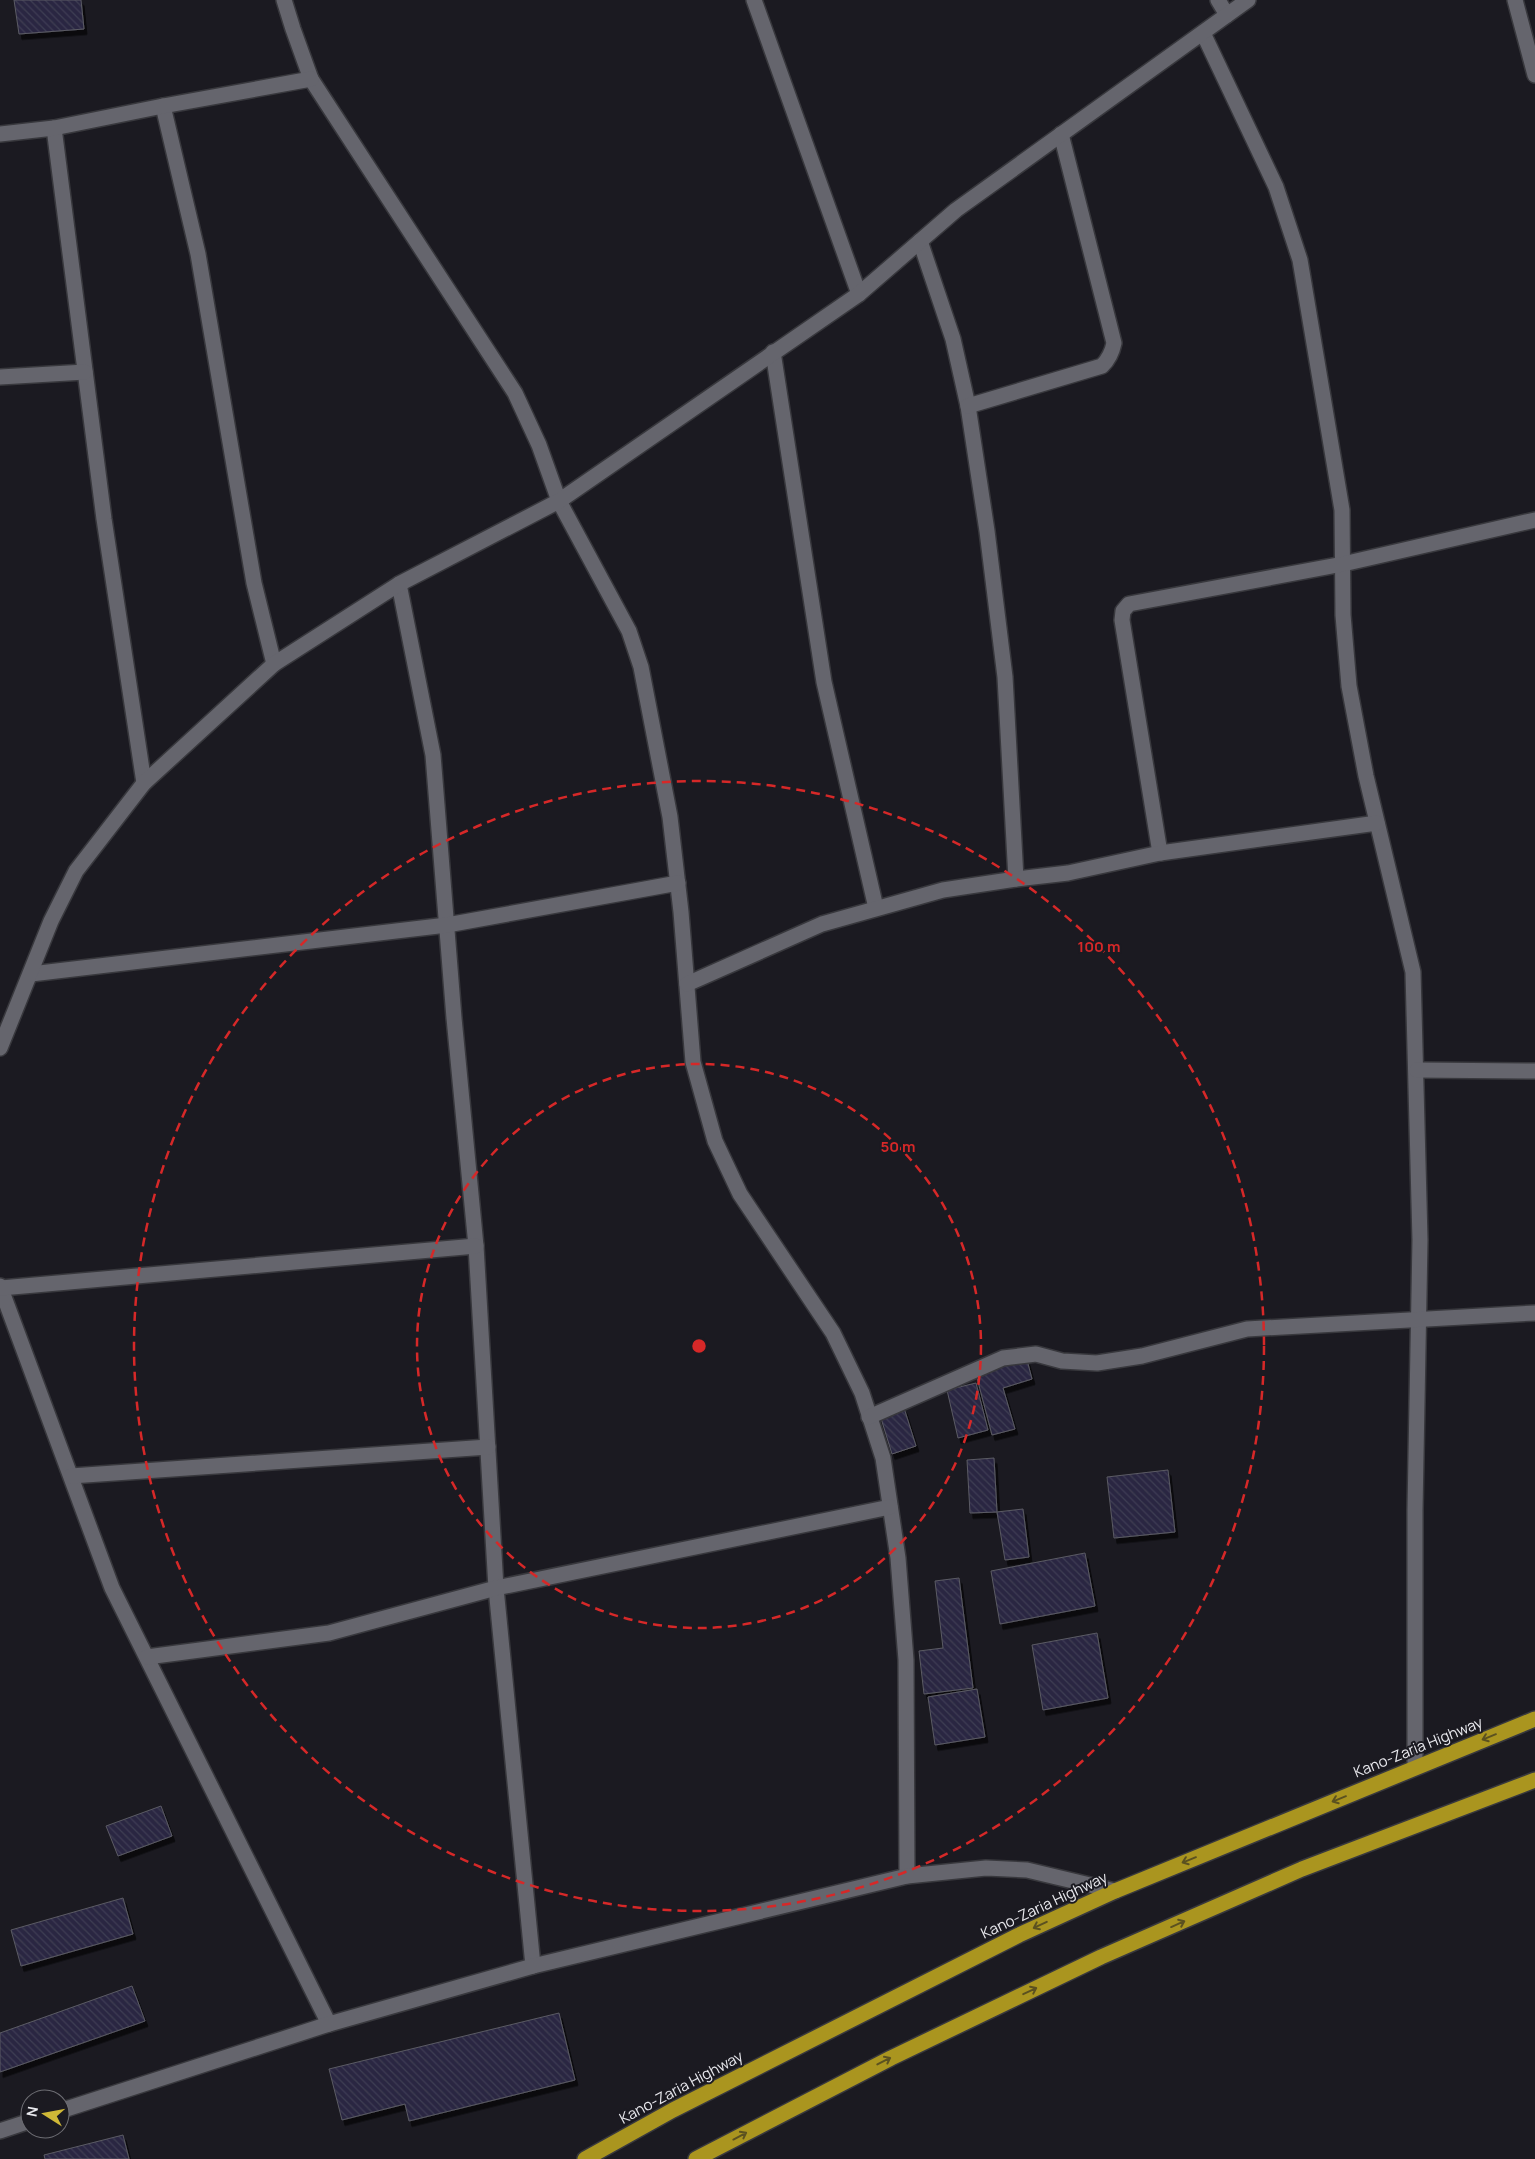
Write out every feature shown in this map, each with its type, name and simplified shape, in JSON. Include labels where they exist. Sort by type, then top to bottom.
[{"type":"highway","name":"Kano-Zaria Highway","points":[[585,2159],[674,2110],[1019,1935],[1115,1891],[1535,1719]]},
{"type":"highway","points":[[696,2159],[890,2058],[1101,1958],[1302,1869],[1535,1780]]},
{"type":"street","points":[[284,0],[311,79],[514,393],[540,445],[558,501],[629,631],[642,667],[670,816],[678,883],[693,1062],[715,1141],[740,1194],[833,1333],[862,1393],[883,1458],[898,1558],[906,1660],[907,1876]]},
{"type":"street","points":[[754,0],[858,294]]},
{"type":"street","points":[[1218,0],[1227,16]]},
{"type":"street","points":[[0,1048],[51,921],[76,872],[144,783],[274,664],[399,584],[558,501],[858,294],[956,210],[1248,0]]},
{"type":"street","points":[[1515,0],[1535,75]]},
{"type":"street","points":[[1203,33],[1276,187],[1300,260],[1342,510],[1343,615],[1349,686],[1377,823],[1413,972],[1420,1240],[1415,1510],[1415,1767]]},
{"type":"street","points":[[0,134],[54,128],[311,79]]},
{"type":"street","points":[[163,106],[198,254],[254,583],[274,664]]},
{"type":"street","points":[[54,128],[104,519],[144,783]]},
{"type":"street","points":[[968,406],[1102,366],[1110,358],[1114,343],[1061,134]]},
{"type":"street","points":[[920,242],[953,339],[968,406],[987,531],[1005,677],[1016,879]]},
{"type":"street","points":[[773,352],[824,682],[876,908]]},
{"type":"street","points":[[0,377],[84,372]]},
{"type":"street","points":[[1160,853],[1122,620],[1123,611],[1129,604],[1343,564],[1535,520]]},
{"type":"street","points":[[399,584],[433,755],[476,1246],[496,1588],[533,1966]]},
{"type":"street","points":[[687,984],[822,924],[943,890],[1068,873],[1160,853],[1377,823]]},
{"type":"street","points":[[31,974],[447,925],[678,883]]},
{"type":"street","points":[[1417,1070],[1535,1071]]},
{"type":"street","points":[[329,2024],[112,1588],[0,1287],[476,1246]]},
{"type":"street","points":[[869,1417],[1003,1358],[1036,1354],[1062,1361],[1097,1363],[1142,1356],[1247,1329],[1535,1313]]},
{"type":"street","points":[[70,1476],[488,1447]]},
{"type":"street","points":[[147,1657],[329,1633],[496,1588],[890,1507]]},
{"type":"street","points":[[70,2108],[329,2024],[533,1966],[907,1876],[986,1868],[1027,1870],[1115,1891]]},
{"type":"street","points":[[0,2131],[20,2124]]},
{"type":"building","points":[[14,0],[81,0],[84,29],[19,34]]},
{"type":"building","points":[[1027,1360],[1032,1379],[1003,1388],[1015,1429],[992,1435],[976,1374]]},
{"type":"building","points":[[976,1383],[988,1430],[958,1438],[947,1390]]},
{"type":"building","points":[[904,1408],[916,1446],[892,1454],[880,1415]]},
{"type":"building","points":[[994,1458],[997,1512],[970,1513],[967,1460]]},
{"type":"building","points":[[1168,1470],[1175,1532],[1114,1538],[1107,1477]]},
{"type":"building","points":[[1023,1509],[1029,1557],[1005,1560],[997,1512]]},
{"type":"building","points":[[1085,1553],[1095,1606],[1000,1624],[991,1571]]},
{"type":"building","points":[[959,1578],[973,1688],[924,1694],[919,1651],[943,1648],[935,1581]]},
{"type":"building","points":[[1097,1633],[1108,1698],[1043,1710],[1032,1645]]},
{"type":"building","points":[[977,1689],[985,1737],[935,1745],[928,1697]]},
{"type":"building","points":[[161,1806],[172,1836],[118,1856],[106,1826]]},
{"type":"building","points":[[123,1898],[133,1934],[21,1966],[11,1930]]},
{"type":"building","points":[[132,1986],[145,2021],[0,2072],[0,2033]]},
{"type":"building","points":[[559,2013],[575,2080],[409,2121],[405,2104],[342,2120],[329,2069]]},
{"type":"building","points":[[123,2135],[129,2159],[45,2159],[44,2155]]}]
